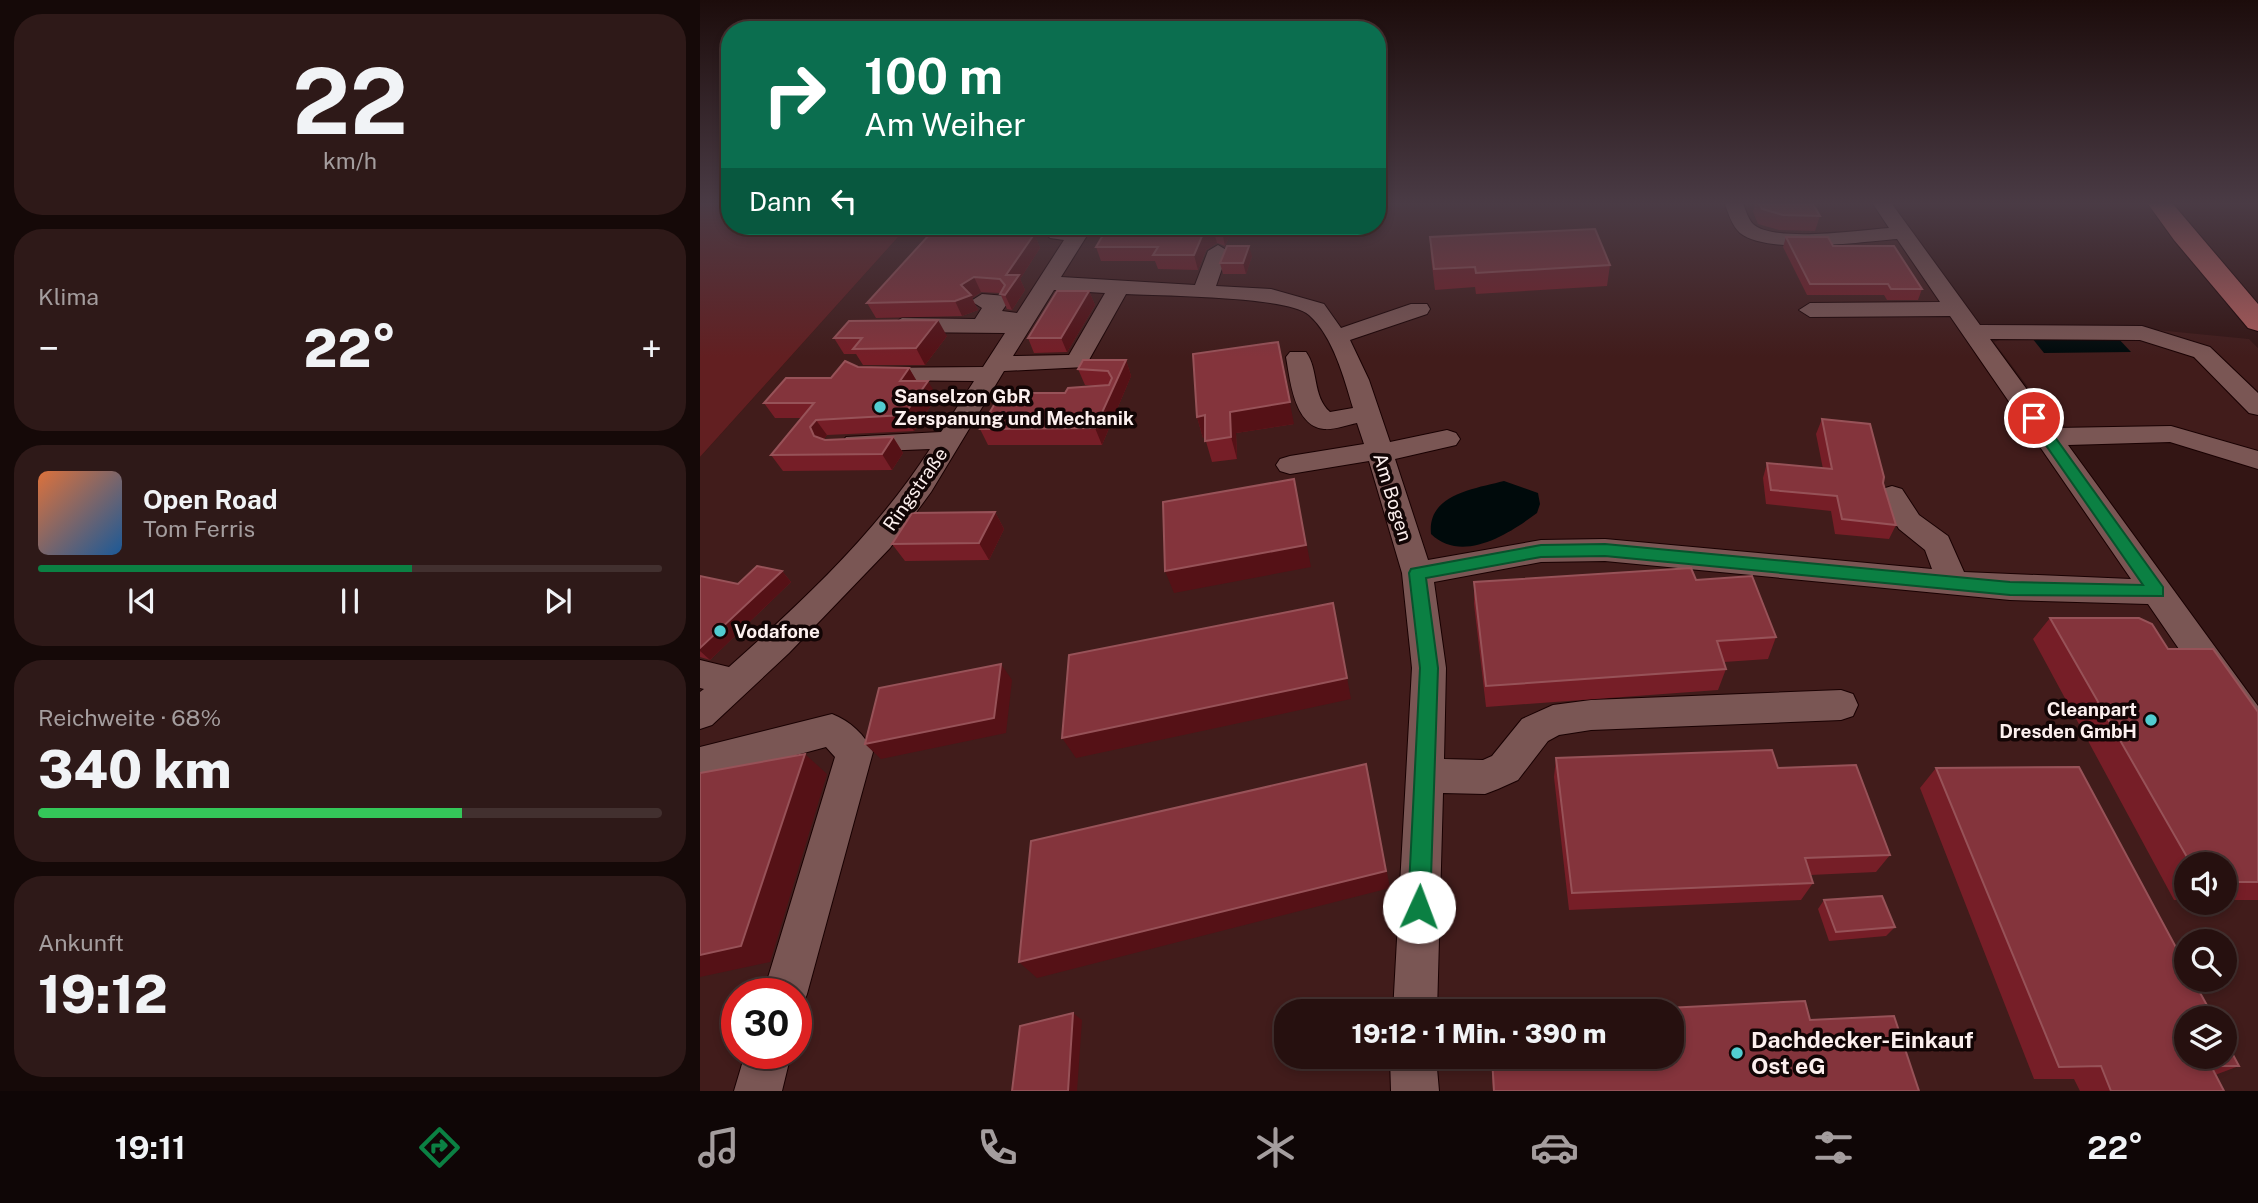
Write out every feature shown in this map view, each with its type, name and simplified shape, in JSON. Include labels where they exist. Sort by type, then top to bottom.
[{"type":"main road","points":[[2202,255],[2258,322]]},
{"type":"street","name":"Ringstraße","points":[[700,714],[777,645],[880,540],[921,485],[989,384],[1064,255]]},
{"type":"street","points":[[1203,292],[1217,255]]},
{"type":"street","points":[[1919,255],[2258,734]]},
{"type":"street","name":"Am Bogen","points":[[1046,283],[1271,296],[1316,309],[1336,337],[1357,380],[1417,573],[1429,668],[1415,999]]},
{"type":"street","points":[[868,373],[989,384],[1077,362],[1119,288]]},
{"type":"street","points":[[982,301],[998,301],[986,318],[1023,322]]},
{"type":"street","points":[[1336,337],[1397,319],[1419,309]]},
{"type":"street","points":[[1810,310],[1957,309]]},
{"type":"street","points":[[879,328],[1023,322]]},
{"type":"street","points":[[1973,332],[2142,333],[2202,352],[2258,408]]},
{"type":"street","points":[[1298,357],[1306,392],[1317,416],[1325,421],[1367,413]]},
{"type":"street","points":[[2047,438],[2171,434],[2258,460]]},
{"type":"street","points":[[1290,465],[1447,439]]},
{"type":"street","points":[[836,444],[949,440]]},
{"type":"street","points":[[1892,496],[1909,522],[1937,544],[1953,583]]},
{"type":"street","points":[[1417,573],[1541,551],[1605,550],[2010,588],[2157,592]]},
{"type":"street","points":[[700,674],[734,682]]},
{"type":"street","points":[[1424,776],[1485,777],[1505,768],[1535,730],[1553,720],[1591,715],[1841,705]]},
{"type":"street","points":[[700,764],[832,730],[855,752],[791,978]]},
{"type":"street","points":[[758,1091],[764,1069]]},
{"type":"street","points":[[1414,1069],[1415,1091]]},
{"type":"shaded area","points":[[700,255],[882,255],[700,457]]},
{"type":"shaded area","points":[[882,255],[1928,255],[2258,712],[2258,1091],[700,1091],[700,457]]},
{"type":"shaded area","points":[[2126,327],[2249,339],[2258,348],[2258,466],[2180,443],[2077,430],[2056,424],[1994,342],[2007,337]]},
{"type":"shaded area","points":[[2117,337],[2131,352],[2044,353],[2032,338]]},
{"type":"shaded area","points":[[1504,481],[1538,493],[1540,504],[1537,513],[1499,537],[1471,546],[1443,543],[1431,534],[1436,510],[1444,502],[1455,495]]},
{"type":"building","points":[[911,255],[1020,255],[1006,275],[1019,275],[1005,295],[1000,294],[1005,285],[1000,279],[974,277],[961,285],[971,295],[955,301],[867,303]]},
{"type":"building","points":[[1223,255],[1246,255],[1243,263],[1220,263]]},
{"type":"building","points":[[1432,255],[1606,255],[1610,265],[1476,273],[1475,267],[1434,269]]},
{"type":"building","points":[[1795,255],[1900,255],[1922,289],[1891,289],[1888,284],[1810,284]]},
{"type":"building","points":[[1057,291],[1089,291],[1061,338],[1028,338]]},
{"type":"building","points":[[938,320],[916,348],[853,349],[862,338],[834,338],[849,321]]},
{"type":"building","points":[[1278,342],[1290,402],[1230,412],[1231,437],[1205,441],[1205,415],[1197,417],[1193,354]]},
{"type":"building","points":[[1083,360],[1126,360],[1095,428],[980,429],[1001,393],[1065,393],[1068,388],[1109,385],[1112,378],[1108,371],[1078,369]]},
{"type":"building","points":[[845,361],[858,367],[909,368],[900,381],[928,381],[904,415],[816,420],[810,427],[814,436],[825,440],[893,437],[882,454],[771,455],[814,403],[764,403],[786,378],[831,378]]},
{"type":"building","points":[[1822,419],[1870,424],[1884,477],[1883,483],[1896,525],[1842,519],[1837,496],[1771,490],[1767,463],[1832,469]]},
{"type":"building","points":[[1294,479],[1306,545],[1165,571],[1163,502]]},
{"type":"building","points":[[995,512],[979,543],[892,544],[912,513]]},
{"type":"building","points":[[757,566],[782,571],[700,648],[700,576],[738,584]]},
{"type":"building","points":[[1691,568],[1696,580],[1752,576],[1776,637],[1717,641],[1726,669],[1486,686],[1474,582]]},
{"type":"building","points":[[1333,603],[1347,678],[1062,738],[1069,655]]},
{"type":"building","name":"Cleanpart Dresden GmbH","points":[[2050,618],[2139,618],[2152,624],[2168,649],[2213,649],[2258,712],[2258,882],[2237,882],[2237,852],[2184,852]]},
{"type":"building","points":[[1001,664],[994,718],[865,744],[879,688]]},
{"type":"building","points":[[1772,750],[1778,768],[1856,765],[1890,855],[1805,858],[1813,883],[1572,893],[1556,758]]},
{"type":"building","points":[[805,754],[741,946],[700,955],[700,773]]},
{"type":"building","points":[[1366,764],[1386,871],[1019,962],[1031,841]]},
{"type":"building","points":[[2079,767],[2174,944],[2174,992],[2200,992],[2207,1006],[2174,1006],[2174,1069],[2213,1069],[2224,1091],[2111,1091],[2101,1066],[2059,1067],[1936,768]]},
{"type":"building","points":[[1882,896],[1895,927],[1836,932],[1824,900]]},
{"type":"building","name":"Dachdecker-Einkauf Ost eG","points":[[1805,1001],[1810,1020],[1894,1016],[1919,1091],[1494,1091],[1493,1069],[1684,1069],[1684,1007]]},
{"type":"building","points":[[1073,1013],[1068,1091],[1012,1091],[1020,1026]]},
{"type":"place","name":"Sanselzon GbR Zerspanung und Mechanik","points":[[880,407]]},
{"type":"place","name":"Vodafone","points":[[720,631]]},
{"type":"place","name":"Cleanpart Dresden GmbH","points":[[2151,720]]},
{"type":"place","name":"Dachdecker-Einkauf Ost eG","points":[[1737,1053]]},
{"type":"route","points":[[1419,907],[1429,668],[1417,573],[1541,551],[1605,550],[2010,588],[2157,592],[2034,418]]}]
